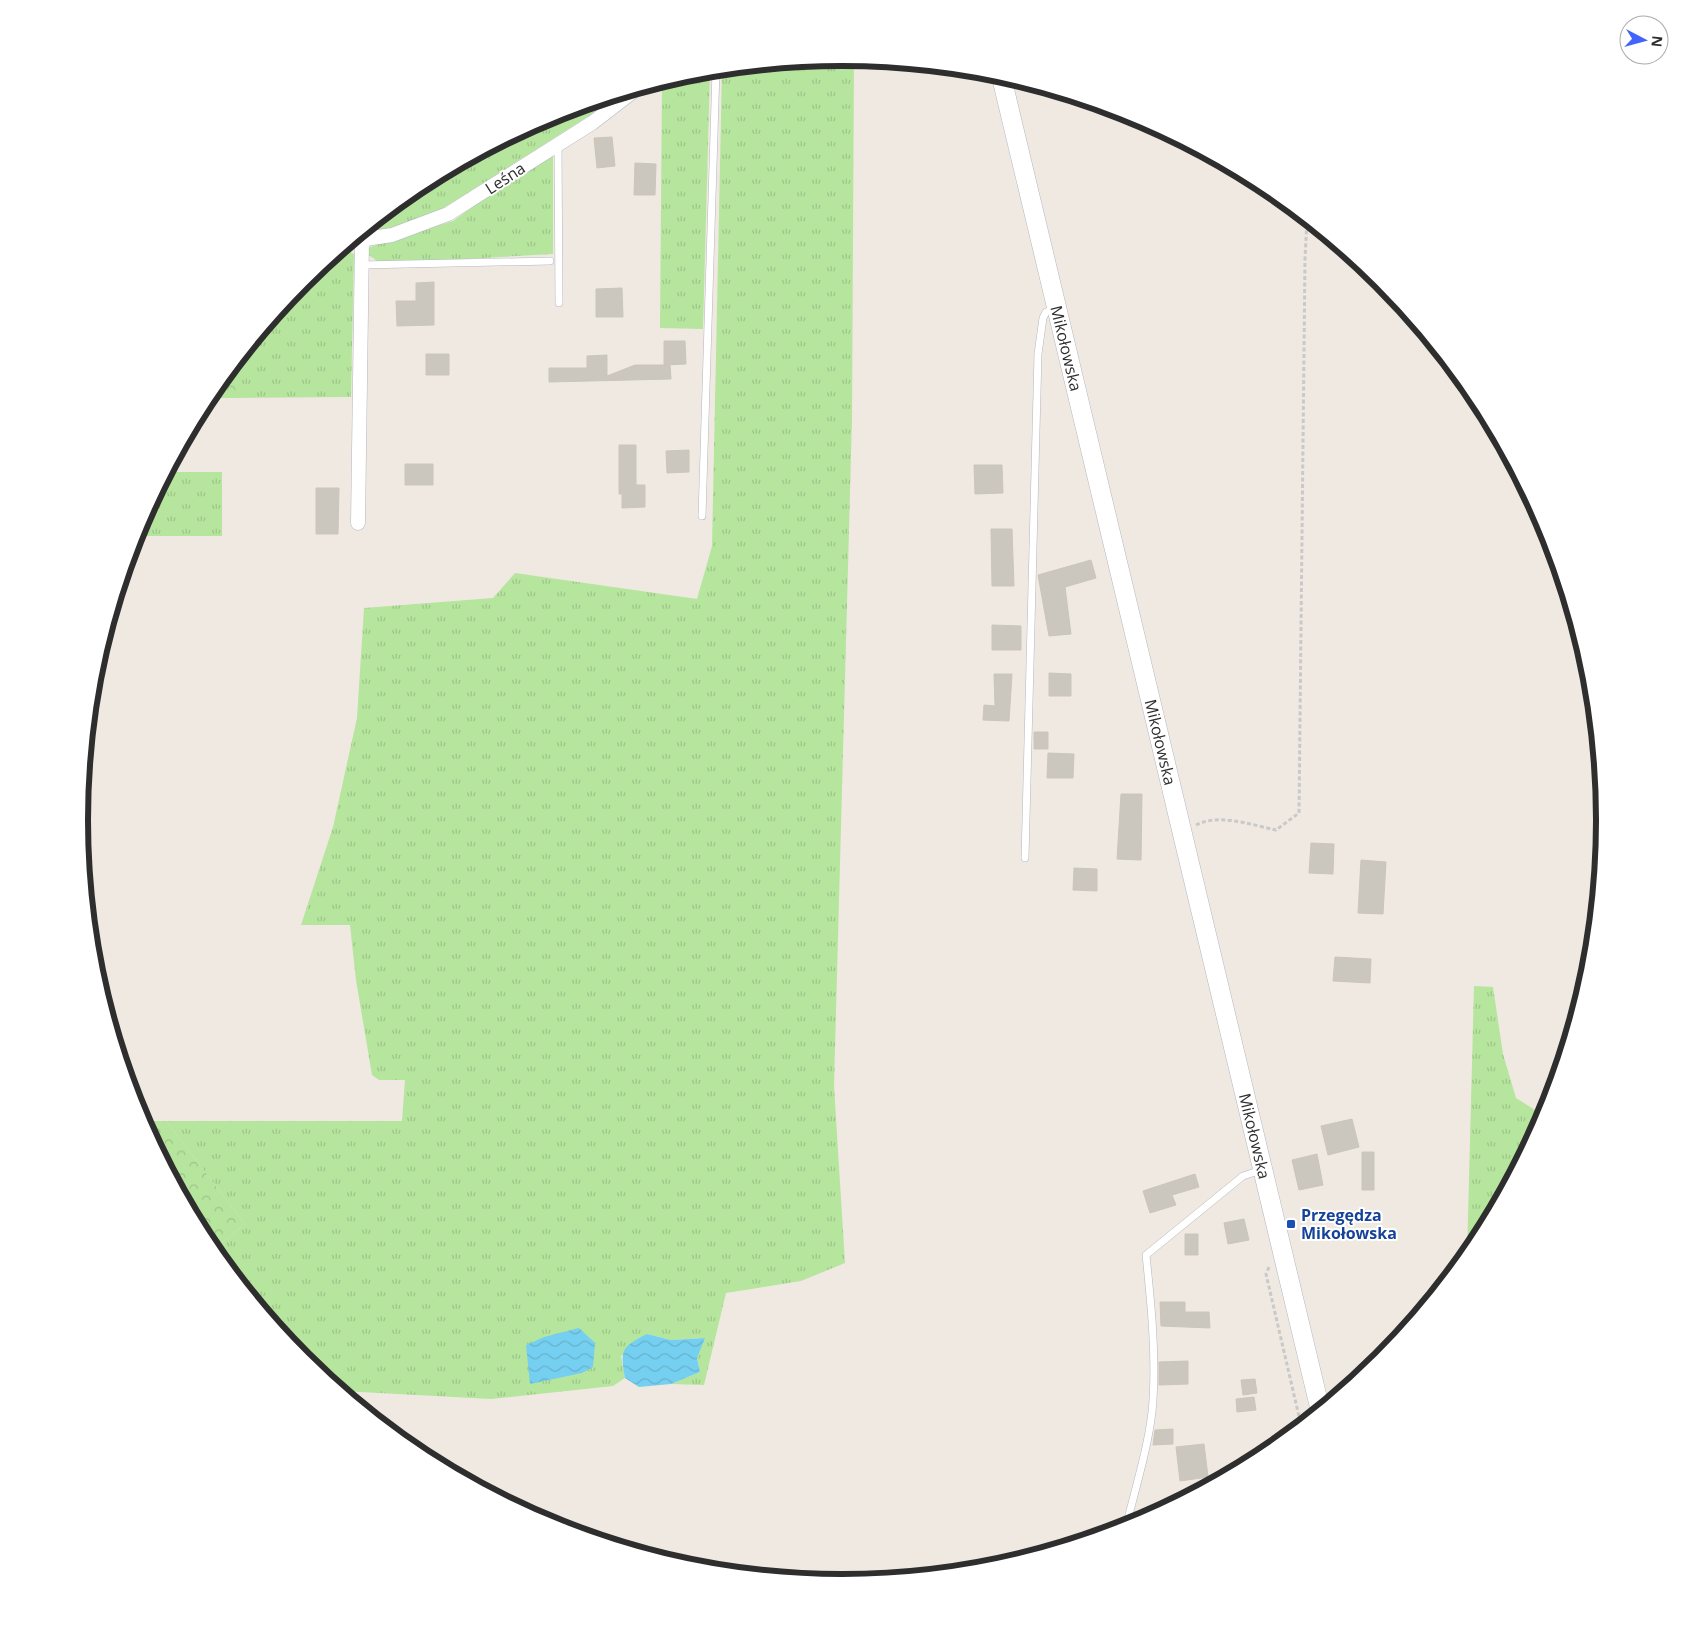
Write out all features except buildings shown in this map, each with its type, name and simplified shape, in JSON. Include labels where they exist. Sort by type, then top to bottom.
[{"type":"main road","name":"Mikołowska","points":[[1003,84],[1319,1404]]},
{"type":"street","name":"Leśna","points":[[362,239],[392,235],[448,214],[592,123],[623,99]]},
{"type":"street","name":"Leśna","points":[[358,243],[362,266],[358,523]]},
{"type":"lane","points":[[702,516],[716,78]]},
{"type":"lane","points":[[558,144],[559,303]]},
{"type":"lane","points":[[362,266],[550,261]]},
{"type":"lane","points":[[1024,858],[1038,354],[1043,318],[1046,312],[1058,308]]},
{"type":"lane","points":[[1129,1517],[1154,1402],[1153,1328],[1146,1255],[1243,1176],[1264,1169]]},
{"type":"path","points":[[1183,832],[1204,821],[1215,820],[1276,830],[1299,814],[1307,227]]},
{"type":"path","points":[[1282,1246],[1272,1258],[1266,1274],[1300,1419]]},
{"type":"green space","points":[[854,66],[852,419],[834,1086],[845,1263],[801,1281],[726,1293],[704,1385],[671,1384],[700,1372],[697,1358],[704,1338],[671,1340],[647,1334],[621,1356],[625,1378],[613,1386],[491,1399],[350,1391],[309,1353],[275,1317],[219,1245],[245,1224],[166,1121],[402,1121],[405,1080],[379,1080],[372,1075],[356,980],[350,925],[301,925],[333,827],[357,718],[364,608],[493,598],[515,573],[697,599],[712,546],[722,77],[793,68]]},
{"type":"green space","points":[[710,79],[703,329],[660,328],[662,89]]},
{"type":"green space","points":[[609,103],[442,209],[396,228],[370,232],[423,193],[465,167],[509,144],[554,124]]},
{"type":"green space","points":[[553,155],[553,254],[428,261],[377,261],[366,253],[370,247],[453,221],[523,171]]},
{"type":"green space","points":[[348,251],[354,254],[351,397],[236,398],[236,372],[275,323],[345,253]]},
{"type":"green space","points":[[236,372],[236,398],[217,398]]},
{"type":"green space","points":[[174,472],[222,472],[222,536],[144,536]]},
{"type":"green space","points":[[1474,986],[1493,987],[1503,1054],[1516,1098],[1537,1111],[1518,1153],[1495,1197],[1467,1241]]},
{"type":"green space","points":[[152,1121],[166,1121],[245,1224],[219,1245],[189,1197]]},
{"type":"water","points":[[579,1328],[595,1343],[593,1367],[582,1373],[530,1384],[526,1345],[544,1337]]},
{"type":"water","points":[[647,1334],[671,1340],[705,1338],[697,1358],[700,1372],[671,1384],[639,1387],[625,1378],[624,1350],[632,1342]]},
{"type":"place","name":"Przegędza Mikołowska","points":[[1291,1224]]}]
